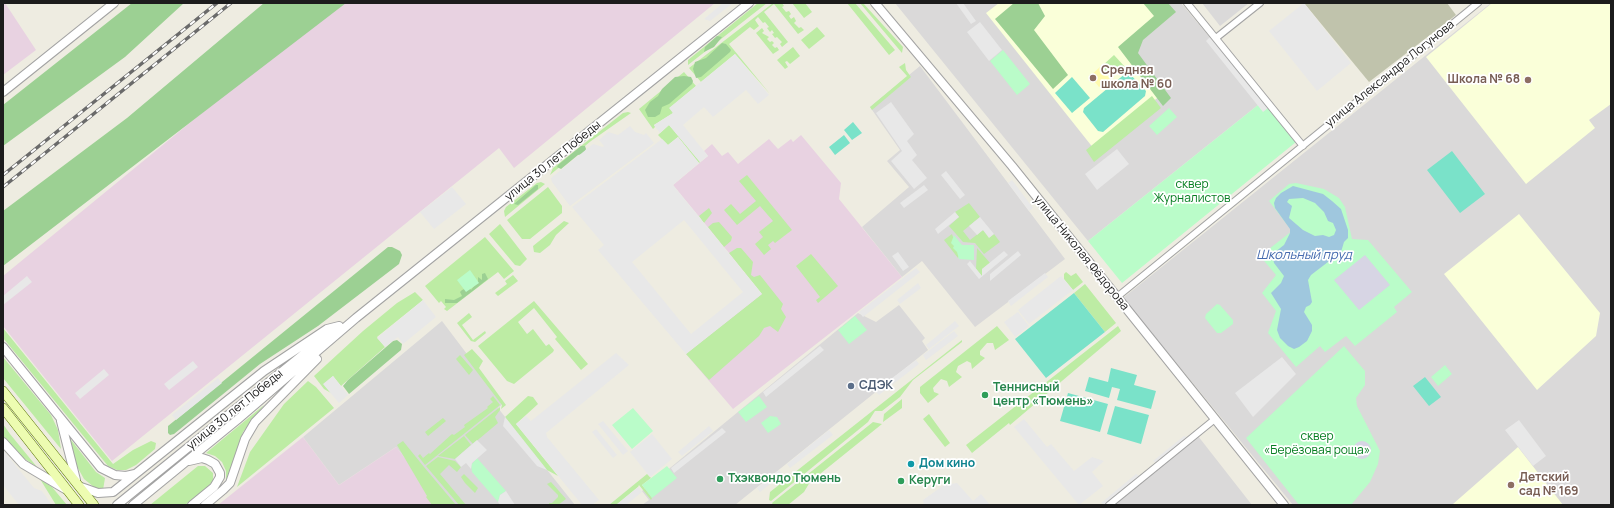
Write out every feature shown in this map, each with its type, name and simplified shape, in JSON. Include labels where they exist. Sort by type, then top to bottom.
[{"type":"main road","points":[[3,392],[94,505]]},
{"type":"main road","points":[[3,408],[75,500]]},
{"type":"street","points":[[3,92],[114,3]]},
{"type":"street","name":"улица 30 лет Победы","points":[[133,505],[188,461],[337,336],[356,318],[750,3]]},
{"type":"street","name":"улица Николая Фёдорова","points":[[875,3],[945,84],[1284,505]]},
{"type":"street","points":[[1187,3],[1303,146]]},
{"type":"street","points":[[1216,38],[1260,3]]},
{"type":"street","name":"улица Александра Логунова","points":[[1117,297],[1478,3]]},
{"type":"street","name":"улица 30 лет Победы","points":[[117,505],[339,326],[356,318]]},
{"type":"street","points":[[60,418],[73,472],[79,486],[93,492],[108,494],[113,492],[141,470],[264,371],[320,333],[327,329],[339,326]]},
{"type":"street","points":[[206,505],[230,482],[245,439],[254,422],[305,372],[337,336]]},
{"type":"street","points":[[3,347],[98,464],[106,471],[115,475],[126,476],[141,470]]},
{"type":"street","points":[[1109,505],[1215,419]]},
{"type":"street","points":[[3,442],[23,464],[75,500]]},
{"type":"street","points":[[188,461],[202,458],[208,460],[215,464],[220,473],[218,483],[192,505]]},
{"type":"shaded area","points":[[3,3],[5,3],[36,50],[3,75]]},
{"type":"shaded area","points":[[336,3],[715,3],[514,168],[499,148],[112,461],[3,326],[3,276]]},
{"type":"shaded area","points":[[723,3],[733,3],[710,21],[704,19]]},
{"type":"shaded area","points":[[895,3],[1181,3],[1263,101],[1088,241]]},
{"type":"shaded area","points":[[956,3],[963,3],[976,21],[971,24]]},
{"type":"shaded area","name":"Средняя школа № 60","points":[[999,3],[1145,3],[1158,19],[1123,47],[1161,95],[1094,149],[986,13]]},
{"type":"shaded area","points":[[1202,3],[1249,3],[1220,26]]},
{"type":"shaded area","points":[[1304,3],[1447,3],[1456,15],[1369,82]]},
{"type":"shaded area","points":[[1304,3],[1351,63],[1317,91],[1269,31]]},
{"type":"shaded area","points":[[1491,3],[1611,3],[1611,505],[1293,505],[1123,298]]},
{"type":"shaded area","name":"Школа № 68","points":[[1492,3],[1611,3],[1611,104],[1589,120],[1595,128],[1526,184],[1426,57]]},
{"type":"shaded area","points":[[980,22],[1002,50],[989,61],[967,32]]},
{"type":"shaded area","points":[[1210,37],[1268,108],[1263,112],[1206,41]]},
{"type":"shaded area","points":[[735,54],[769,95],[758,104],[746,90],[713,117],[704,107],[683,125],[708,156],[700,162],[669,125],[660,133],[654,125],[673,113],[669,108]]},
{"type":"shaded area","points":[[920,66],[1065,259],[975,327],[922,261],[902,277],[862,227],[909,187],[887,161],[900,150],[870,107]]},
{"type":"shaded area","points":[[891,102],[914,134],[907,141],[917,155],[912,160],[927,178],[914,189],[891,161],[902,151],[876,113]]},
{"type":"shaded area","points":[[630,126],[635,132],[644,135],[646,133],[654,143],[570,206],[552,182],[551,178],[593,144],[603,147],[604,146],[599,140],[608,132],[618,135]]},
{"type":"shaded area","points":[[801,135],[841,183],[839,199],[902,277],[733,409],[686,354],[762,293],[673,185],[708,156],[704,151],[712,144],[722,156],[728,152],[738,164],[769,139],[778,149],[791,139],[793,142]]},
{"type":"shaded area","points":[[678,137],[699,163],[673,185],[762,294],[686,354],[598,250],[604,245],[572,207],[662,139],[668,145]],"holes":[[[684,220],[743,292],[691,334],[632,262]]]},
{"type":"shaded area","points":[[1117,149],[1129,164],[1097,190],[1085,174]]},
{"type":"shaded area","points":[[946,171],[965,195],[960,199],[941,175]]},
{"type":"shaded area","points":[[1012,180],[1033,208],[1029,211],[1008,183]]},
{"type":"shaded area","points":[[924,185],[928,190],[904,208],[900,203]]},
{"type":"shaded area","points":[[452,187],[466,204],[434,229],[420,212]]},
{"type":"shaded area","points":[[955,212],[959,217],[938,234],[935,229]]},
{"type":"shaded area","points":[[1519,214],[1600,313],[1596,336],[1537,390],[1444,274]]},
{"type":"shaded area","points":[[980,217],[994,234],[989,238],[983,230],[977,235],[969,226]]},
{"type":"shaded area","points":[[1004,251],[1008,255],[979,279],[967,264],[970,261],[982,276],[982,269]]},
{"type":"shaded area","points":[[1018,251],[1021,255],[990,281],[990,274]]},
{"type":"shaded area","points":[[898,252],[909,267],[903,271],[892,256]]},
{"type":"shaded area","points":[[1365,255],[1390,285],[1359,310],[1334,280]]},
{"type":"shaded area","points":[[916,268],[920,272],[863,317],[859,312]]},
{"type":"shaded area","points":[[1045,273],[1048,277],[1011,306],[1008,301]]},
{"type":"shaded area","points":[[27,276],[32,282],[3,305],[3,296]]},
{"type":"shaded area","points":[[1061,276],[1073,290],[1029,324],[1018,310]]},
{"type":"shaded area","points":[[918,283],[921,288],[900,304],[897,300]]},
{"type":"shaded area","points":[[423,300],[436,317],[403,344],[398,337],[385,347],[377,338]]},
{"type":"shaded area","points":[[899,305],[925,338],[922,341],[928,350],[735,505],[642,505],[649,500],[642,491],[858,313],[876,322]]},
{"type":"shaded area","points":[[1018,312],[1029,326],[1015,337],[1004,322]]},
{"type":"shaded area","points":[[442,321],[504,403],[498,408],[575,505],[444,505],[396,447],[339,485],[303,437]]},
{"type":"shaded area","points":[[955,321],[959,326],[929,349],[926,345]]},
{"type":"shaded area","points":[[954,331],[958,336],[926,360],[923,355]]},
{"type":"shaded area","points":[[820,346],[824,350],[766,397],[763,392]]},
{"type":"shaded area","points":[[616,353],[629,365],[546,433],[547,437],[599,500],[592,505],[582,505],[516,424],[526,416],[531,421]]},
{"type":"shaded area","points":[[1282,357],[1296,374],[1253,417],[1235,393]]},
{"type":"shaded area","points":[[916,360],[919,364],[879,395],[875,391]]},
{"type":"shaded area","points":[[193,361],[198,367],[169,390],[164,384]]},
{"type":"shaded area","points":[[104,369],[109,375],[80,399],[75,393]]},
{"type":"shaded area","points":[[333,376],[348,395],[339,403],[323,384]]},
{"type":"shaded area","points":[[218,378],[222,383],[176,420],[172,415]]},
{"type":"shaded area","points":[[505,417],[547,470],[537,466],[503,426]]},
{"type":"shaded area","points":[[1024,419],[1047,447],[1051,444],[1074,471],[1092,457],[1104,461],[1092,472],[1103,486],[1079,505],[1014,427]]},
{"type":"shaded area","points":[[1519,420],[1546,456],[1533,466],[1505,430]]},
{"type":"shaded area","points":[[603,421],[628,451],[623,455],[598,424]]},
{"type":"shaded area","points":[[709,426],[713,431],[682,456],[678,452]]},
{"type":"shaded area","points":[[722,428],[726,432],[674,473],[671,468]]},
{"type":"shaded area","points":[[596,429],[617,455],[613,458],[592,432]]},
{"type":"shaded area","points":[[829,430],[833,435],[790,468],[787,464]]},
{"type":"shaded area","points":[[652,434],[672,459],[650,477],[630,452]]},
{"type":"shaded area","points":[[1184,436],[1190,438],[1159,464],[1153,461]]},
{"type":"shaded area","points":[[1198,436],[1252,505],[1112,505]]},
{"type":"shaded area","points":[[303,437],[339,485],[396,447],[444,505],[218,505]]},
{"type":"shaded area","points":[[477,440],[487,450],[472,463],[471,469],[466,463],[461,467],[455,459]]},
{"type":"shaded area","points":[[1362,441],[1368,444],[1371,450],[1368,456],[1362,459],[1356,456],[1353,450],[1356,444]]},
{"type":"shaded area","name":"Детский сад № 169","points":[[1518,447],[1563,505],[1453,505],[1453,504]]},
{"type":"shaded area","points":[[3,450],[34,488],[42,491],[52,505],[19,505],[3,485]]},
{"type":"shaded area","points":[[779,470],[783,474],[760,492],[757,488]]},
{"type":"shaded area","points":[[1136,474],[1142,477],[1107,505],[1101,503]]},
{"type":"shaded area","points":[[957,483],[973,501],[981,494],[990,505],[924,505],[923,500],[944,485]]},
{"type":"shaded area","points":[[638,487],[642,492],[626,505],[616,505]]},
{"type":"shaded area","points":[[506,491],[515,505],[500,505],[498,502],[500,495]]},
{"type":"green space","points":[[132,3],[184,3],[125,57],[3,146],[3,105]]},
{"type":"green space","points":[[264,3],[346,3],[3,266],[3,211],[127,118]]},
{"type":"green space","points":[[758,3],[767,3],[688,65],[688,60]]},
{"type":"green space","points":[[773,3],[782,3],[784,6],[782,7],[786,12],[789,11],[791,14],[789,16],[791,19],[794,17],[796,21],[794,23],[799,28],[801,27],[804,30],[798,34],[774,4],[764,12],[788,42],[782,47],[780,44],[782,42],[777,37],[775,38],[772,34],[774,33],[772,30],[770,32],[767,28],[769,27],[765,22],[763,23],[758,17],[755,20],[759,26],[754,30],[750,27],[729,44],[770,94],[735,54],[701,82],[689,68]]},
{"type":"green space","points":[[792,3],[805,3],[812,12],[804,18]]},
{"type":"green space","points":[[847,3],[855,3],[895,50],[889,55]]},
{"type":"green space","points":[[860,3],[863,3],[903,47],[902,53]]},
{"type":"green space","points":[[1014,3],[1038,3],[1045,16],[1034,30],[1068,75],[1053,89],[995,19]]},
{"type":"green space","points":[[1143,3],[1168,3],[1176,12],[1143,40],[1138,53],[1171,98],[1163,106],[1118,47],[1154,16]]},
{"type":"green space","points":[[817,27],[825,36],[809,49],[801,40]]},
{"type":"green space","points":[[762,28],[764,31],[762,33],[769,37],[767,39],[770,42],[772,41],[774,43],[772,45],[775,48],[777,47],[779,50],[773,54],[756,33]]},
{"type":"green space","points":[[717,36],[722,37],[714,47],[704,52],[705,47]]},
{"type":"green space","points":[[722,43],[726,44],[731,50],[730,52],[701,77],[696,78],[693,69],[695,62],[706,58]]},
{"type":"green space","points":[[793,47],[800,56],[790,64],[787,61],[785,62],[788,67],[785,69],[777,60]]},
{"type":"green space","points":[[1003,50],[1030,84],[1017,95],[990,61]]},
{"type":"green space","points":[[1114,55],[1125,67],[1111,78],[1102,66]]},
{"type":"green space","points":[[905,63],[906,70],[911,77],[872,110],[870,107],[907,76],[899,67]]},
{"type":"green space","points":[[684,72],[696,86],[670,108],[673,113],[654,125],[655,127],[653,129],[639,109]]},
{"type":"green space","points":[[1126,73],[1129,73],[1146,91],[1145,96],[1103,132],[1098,131],[1083,112],[1084,108]]},
{"type":"green space","points":[[675,77],[691,77],[693,81],[692,84],[669,104],[662,107],[660,114],[655,117],[648,117],[645,110],[650,102],[658,96],[662,89]]},
{"type":"green space","points":[[1072,77],[1090,98],[1072,113],[1055,93]]},
{"type":"green space","points":[[1152,96],[1161,108],[1094,162],[1086,150]]},
{"type":"green space","name":"сквер Журналистов","points":[[1263,101],[1296,142],[1122,283],[1088,241]]},
{"type":"green space","points":[[1169,108],[1177,117],[1157,135],[1149,126]]},
{"type":"green space","points":[[623,113],[631,113],[591,141],[550,175],[553,168]]},
{"type":"green space","points":[[853,122],[862,133],[852,140],[844,130]]},
{"type":"green space","points":[[669,125],[700,162],[699,163],[678,137],[668,145],[658,135]]},
{"type":"green space","points":[[844,135],[850,143],[835,155],[829,147]]},
{"type":"green space","points":[[581,146],[585,146],[586,149],[584,154],[578,155],[561,169],[557,167],[558,165]]},
{"type":"green space","points":[[1452,151],[1485,194],[1460,213],[1427,170]]},
{"type":"green space","points":[[747,175],[792,230],[775,243],[773,241],[768,245],[771,249],[764,255],[755,244],[763,237],[759,232],[773,221],[760,206],[737,225],[724,210],[731,204],[740,214],[756,201],[739,181]]},
{"type":"green space","points":[[541,182],[545,184],[505,217],[504,211],[506,207],[537,183]]},
{"type":"green space","points":[[1296,183],[1324,189],[1339,198],[1345,207],[1352,239],[1368,240],[1412,292],[1394,307],[1397,312],[1355,346],[1346,336],[1325,352],[1320,346],[1296,367],[1268,333],[1276,311],[1262,293],[1276,275],[1260,256],[1292,231],[1269,201],[1289,184]]},
{"type":"green space","points":[[536,185],[538,185],[538,189],[518,205],[514,204]]},
{"type":"green space","points":[[548,187],[562,206],[562,213],[530,239],[522,239],[507,220]]},
{"type":"green space","points":[[969,203],[980,217],[963,231],[970,240],[983,230],[990,237],[994,234],[1000,242],[984,254],[975,243],[963,242],[949,226],[959,217],[955,212]]},
{"type":"green space","points":[[709,208],[712,213],[704,223],[699,216]]},
{"type":"green space","points":[[564,221],[569,223],[556,235],[550,245],[540,253],[534,252],[533,246]]},
{"type":"green space","points":[[719,222],[732,237],[731,241],[724,247],[708,227],[713,223]]},
{"type":"green space","points":[[500,224],[527,259],[520,266],[515,265],[489,234]]},
{"type":"green space","points":[[952,234],[959,255],[958,258],[944,240]]},
{"type":"green space","points":[[954,235],[962,245],[974,245],[974,260],[959,259],[957,252],[953,248],[954,246],[951,243]]},
{"type":"green space","points":[[485,237],[514,271],[504,279],[498,272],[447,311],[444,309],[446,307],[441,301],[439,303],[425,286]]},
{"type":"green space","points":[[388,247],[392,247],[400,251],[402,255],[399,264],[318,326],[260,364],[174,434],[170,435],[168,433],[168,426]]},
{"type":"green space","points":[[737,248],[741,248],[753,262],[751,275],[754,277],[760,275],[783,304],[781,309],[786,317],[778,332],[770,326],[764,328],[759,336],[709,380],[686,354],[762,294],[729,253]]},
{"type":"green space","points":[[977,248],[990,263],[982,269],[982,276],[976,269]]},
{"type":"green space","points":[[811,254],[838,286],[818,303],[816,300],[820,297],[796,266]]},
{"type":"green space","points":[[470,270],[479,283],[466,292],[457,280]]},
{"type":"green space","points":[[1066,272],[1071,276],[1076,273],[1083,282],[1073,290],[1064,279],[1064,274]]},
{"type":"green space","points":[[485,273],[488,279],[457,303],[445,303],[445,299],[454,300],[462,296],[460,292],[462,290],[469,287],[471,290],[478,281],[478,277],[482,280],[482,274]]},
{"type":"green space","points":[[513,275],[518,281],[498,296],[495,293],[507,284],[505,281]]},
{"type":"green space","points":[[1085,284],[1116,323],[1105,332],[1074,293]]},
{"type":"green space","points":[[415,292],[423,300],[377,337],[385,347],[341,386],[333,376],[324,384],[331,393],[324,389],[314,376],[363,331],[397,303]]},
{"type":"green space","points":[[1074,293],[1105,332],[1046,378],[1015,339]]},
{"type":"green space","points":[[534,301],[588,364],[581,370],[555,339],[557,337],[534,308],[518,322],[527,334],[533,329],[546,346],[549,344],[554,350],[514,384],[507,381],[478,346]]},
{"type":"green space","points":[[1217,304],[1220,305],[1233,320],[1233,324],[1221,333],[1217,333],[1205,318],[1206,314]]},
{"type":"green space","points":[[469,313],[472,317],[462,325],[473,340],[485,331],[486,333],[475,342],[471,341],[457,323]]},
{"type":"green space","points":[[855,316],[867,330],[849,344],[838,330]]},
{"type":"green space","points":[[997,326],[1009,340],[995,350],[993,343],[987,343],[980,351],[980,355],[985,358],[972,369],[971,363],[967,361],[958,366],[956,372],[962,377],[949,387],[947,381],[941,379],[933,388],[934,392],[939,394],[928,403],[920,393],[920,387]]},
{"type":"green space","points":[[1118,326],[1121,331],[1010,425],[1009,423],[972,453],[966,445]]},
{"type":"green space","points":[[3,328],[113,464],[133,450],[151,441],[156,443],[155,449],[136,465],[126,470],[117,470],[108,466],[3,338]]},
{"type":"green space","points":[[397,340],[402,344],[401,350],[349,394],[343,386],[348,380],[393,341]]},
{"type":"green space","points":[[962,340],[962,342],[913,380],[900,397],[882,411],[875,411],[868,422],[771,501],[769,500],[770,492]]},
{"type":"green space","name":"сквер «Берёзовая роща»","points":[[1344,346],[1365,371],[1365,385],[1356,398],[1357,406],[1380,451],[1378,464],[1370,482],[1351,505],[1299,505],[1246,438]]},
{"type":"green space","points":[[472,349],[483,361],[479,368],[506,405],[501,409],[502,405],[464,355]]},
{"type":"green space","points":[[460,355],[473,370],[469,375],[456,359]]},
{"type":"green space","points":[[3,357],[51,415],[58,430],[61,449],[3,378]]},
{"type":"green space","points":[[1445,365],[1452,374],[1438,386],[1431,377]]},
{"type":"green space","points":[[1111,368],[1137,375],[1134,385],[1156,391],[1151,409],[1117,400],[1120,389],[1112,387],[1109,398],[1085,391],[1089,377],[1108,382]]},
{"type":"green space","points":[[1425,377],[1441,397],[1429,406],[1413,386]]},
{"type":"green space","points":[[308,381],[316,387],[334,408],[237,487],[250,452],[284,404]]},
{"type":"green space","points":[[1068,393],[1108,404],[1100,432],[1060,421]]},
{"type":"green space","points":[[493,396],[500,405],[425,465],[418,456],[420,454],[423,458],[429,453],[430,454],[452,434],[454,435],[465,427],[464,425],[488,408],[487,407],[493,402],[490,399]]},
{"type":"green space","points":[[528,396],[533,397],[538,404],[516,424],[558,476],[547,470],[505,417]]},
{"type":"green space","points":[[759,396],[767,407],[746,422],[738,412]]},
{"type":"green space","points":[[902,399],[902,408],[883,422],[884,414]]},
{"type":"green space","points":[[264,405],[243,432],[226,481],[226,471],[222,462],[215,456],[206,453]]},
{"type":"green space","points":[[1115,406],[1149,415],[1141,444],[1107,434]]},
{"type":"green space","points":[[500,407],[500,410],[495,417],[498,423],[473,444],[465,435]]},
{"type":"green space","points":[[633,408],[653,431],[632,449],[612,425]]},
{"type":"green space","points":[[929,414],[950,443],[945,447],[923,419]]},
{"type":"green space","points":[[770,416],[777,417],[781,424],[768,433],[761,423]]},
{"type":"green space","points":[[443,418],[446,421],[428,436],[425,432]]},
{"type":"green space","points":[[873,422],[882,424],[810,482],[804,492],[788,505],[773,505],[772,503]]},
{"type":"green space","points":[[3,424],[37,467],[22,457],[3,436]]},
{"type":"green space","points":[[68,436],[96,472],[105,478],[103,490],[94,487],[84,479],[74,461]]},
{"type":"green space","points":[[464,436],[471,445],[455,459],[438,456]]},
{"type":"green space","points":[[403,441],[456,505],[432,505],[397,445]]},
{"type":"green space","points":[[438,457],[455,461],[461,467],[457,472],[449,465],[440,474],[466,505],[459,505],[426,466]]},
{"type":"green space","points":[[477,458],[506,491],[500,495],[498,502],[472,472],[471,465]]},
{"type":"green space","points":[[198,466],[205,466],[213,473],[213,480],[209,486],[185,505],[150,505]]},
{"type":"green space","points":[[667,466],[677,478],[652,498],[642,485]]},
{"type":"green space","points":[[464,474],[478,488],[475,493],[461,477]]},
{"type":"green space","points":[[647,474],[651,478],[642,485],[652,498],[651,500],[639,485],[616,505],[609,505]]},
{"type":"green space","points":[[40,479],[52,487],[67,505],[56,505]]},
{"type":"green space","points":[[551,482],[566,499],[558,505],[549,505],[549,503],[552,503],[558,497],[558,495],[547,484]]},
{"type":"sand","points":[[1100,67],[1110,79],[1099,87],[1090,76]]},
{"type":"water","name":"Школьный пруд","points":[[1293,186],[1323,194],[1341,209],[1348,230],[1348,238],[1344,242],[1341,252],[1311,275],[1308,280],[1312,302],[1306,307],[1304,312],[1312,325],[1312,331],[1307,341],[1294,349],[1288,346],[1280,338],[1277,330],[1281,309],[1271,293],[1281,283],[1284,276],[1274,263],[1273,258],[1275,252],[1284,245],[1290,233],[1290,229],[1275,208],[1274,203],[1276,198],[1281,193]],"holes":[[[1303,198],[1315,203],[1324,212],[1328,221],[1333,223],[1336,230],[1334,235],[1329,237],[1323,235],[1315,236],[1303,230],[1289,218],[1292,206],[1287,202],[1289,199]]]},
{"type":"railway","points":[[3,175],[217,3]]},
{"type":"railway","points":[[3,187],[231,3]]},
{"type":"place","name":"Средняя школа № 60","points":[[1093,78]]},
{"type":"place","name":"Школа № 68","points":[[1528,80]]},
{"type":"place","name":"СДЭК","points":[[851,386]]},
{"type":"place","name":"Теннисный центр «Тюмень»","points":[[985,395]]},
{"type":"place","name":"Дом кино","points":[[911,464]]},
{"type":"place","name":"Тхэквондо Тюмень","points":[[720,479]]},
{"type":"place","name":"Керуги","points":[[901,481]]},
{"type":"place","name":"Детский сад № 169","points":[[1511,485]]}]
